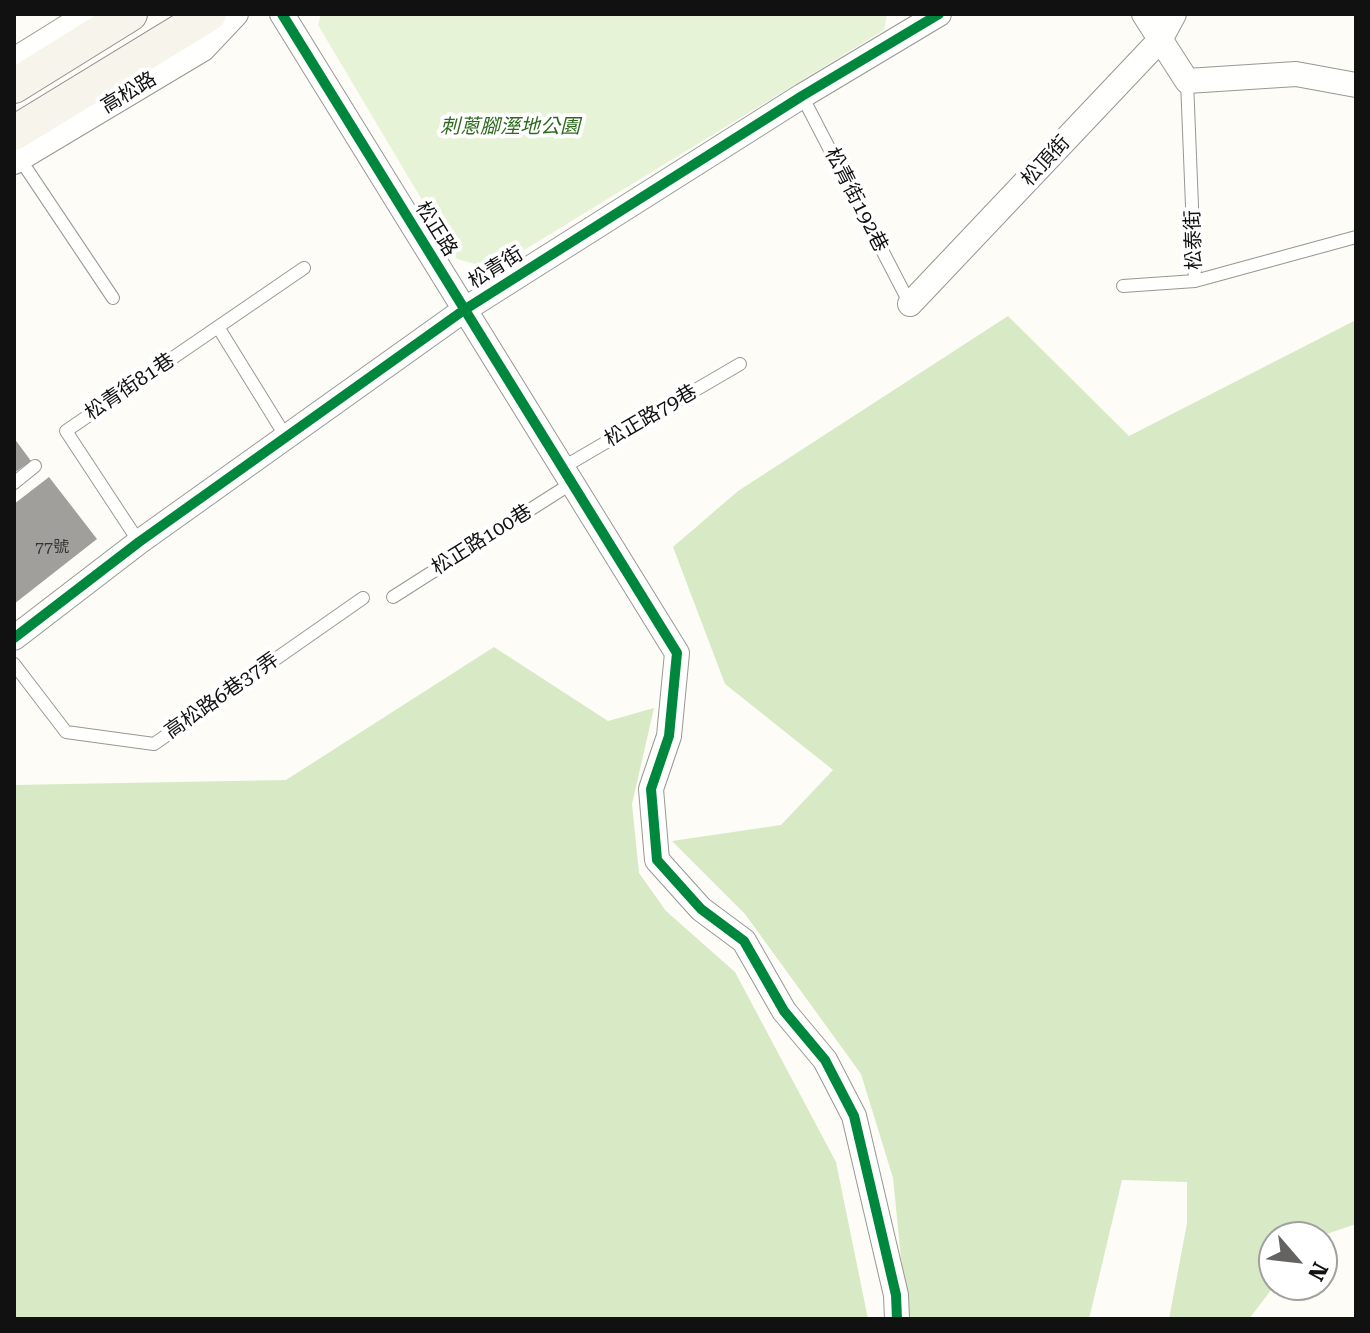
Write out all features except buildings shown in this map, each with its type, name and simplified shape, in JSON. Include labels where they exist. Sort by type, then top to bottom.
[{"type":"street","points":[[14,60],[88,14]]},
{"type":"street","points":[[14,86],[130,14]]},
{"type":"street","name":"高松路","points":[[16,151],[203,49],[236,14]]},
{"type":"street","name":"松正路","points":[[282,14],[677,653],[669,736],[651,789],[657,860],[701,909],[744,941],[784,1011],[825,1060],[854,1116],[896,1295],[897,1319]]},
{"type":"street","points":[[1144,14],[1187,81],[1296,74],[1356,85]]},
{"type":"street","name":"松頂街","points":[[910,304],[1160,40],[1174,14]]},
{"type":"street","name":"松青街","points":[[14,638],[139,542],[464,310],[930,16]]},
{"type":"street","name":"高松路","points":[[16,151],[197,21]]},
{"type":"lane","name":"松泰街","points":[[1187,81],[1195,281],[1356,237]]},
{"type":"lane","name":"松青街192巷","points":[[802,96],[910,304]]},
{"type":"lane","points":[[16,151],[113,298]]},
{"type":"lane","name":"松青街81巷","points":[[139,542],[66,431],[304,268]]},
{"type":"lane","points":[[1123,286],[1195,281]]},
{"type":"lane","points":[[218,327],[286,437]]},
{"type":"lane","name":"松正路79巷","points":[[567,475],[740,364]]},
{"type":"lane","points":[[14,483],[35,466]]},
{"type":"lane","name":"松正路100巷","points":[[393,597],[567,475]]},
{"type":"lane","name":"高松路6巷37弄","points":[[14,664],[66,732],[154,744],[363,598]]},
{"type":"green space","name":"刺蔥腳溼地公園","points":[[321,14],[887,14],[884,30],[493,269],[457,259],[318,25]]},
{"type":"green space","points":[[1008,316],[1129,436],[1356,320],[1356,1224],[1338,1230],[1338,1221],[1258,1221],[1258,1301],[1263,1301],[1249,1319],[1169,1319],[1187,1223],[1187,1182],[1122,1180],[1089,1319],[907,1319],[893,1178],[861,1074],[745,914],[672,841],[781,825],[833,770],[725,684],[673,547],[738,491]]},
{"type":"green space","points":[[494,647],[608,721],[654,708],[632,804],[639,873],[666,911],[735,972],[836,1162],[868,1319],[14,1319],[14,785],[286,780]]},
{"type":"cycle path","points":[[282,14],[677,653],[669,736],[651,789],[657,860],[701,909],[744,941],[784,1011],[825,1060],[854,1116],[896,1295],[897,1319]]},
{"type":"cycle path","points":[[14,638],[139,542],[464,310],[802,96],[939,14]]}]
